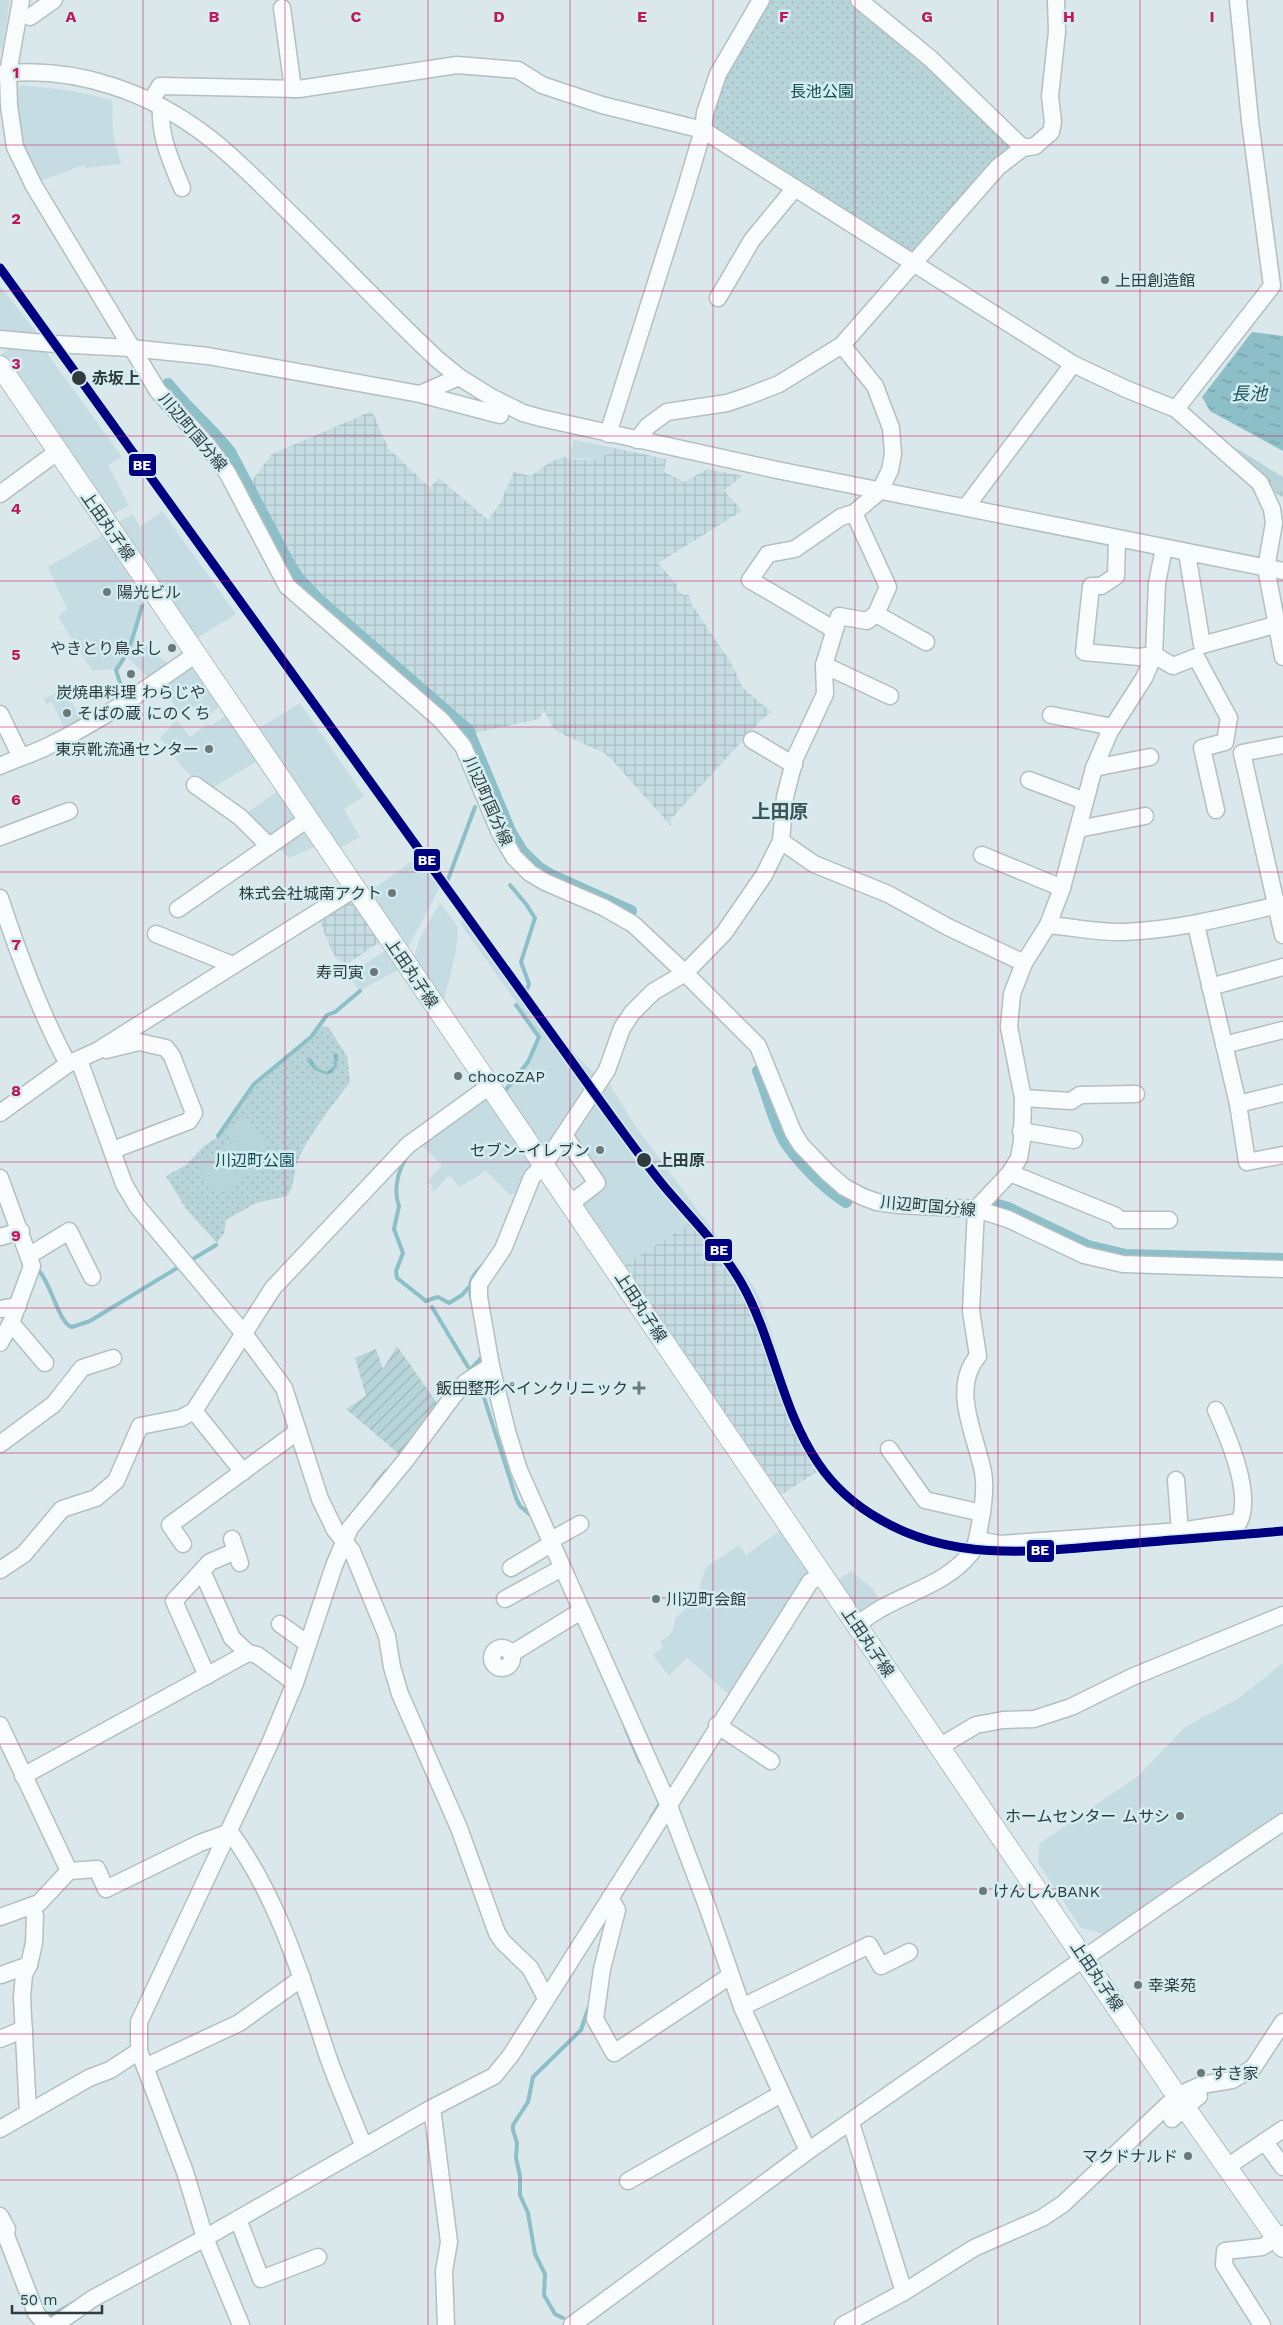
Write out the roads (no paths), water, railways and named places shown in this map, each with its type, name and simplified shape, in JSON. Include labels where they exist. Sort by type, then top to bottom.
[{"type":"main road","name":"上田丸子線","points":[[0,366],[491,1085],[821,1575],[1085,1958],[1177,2096],[1281,2239]]},
{"type":"street","name":"川辺町国分線","points":[[22,0],[4,73],[15,146],[34,186],[130,348],[158,391],[218,458],[287,586],[441,720],[458,738],[501,835],[514,857],[530,873],[633,924],[758,1046],[793,1132],[801,1145],[826,1172],[844,1187],[877,1202],[976,1209],[1008,1219],[1084,1255],[1123,1264],[1283,1270]]},
{"type":"street","points":[[30,18],[54,0]]},
{"type":"street","points":[[608,434],[645,322],[718,74],[761,0]]},
{"type":"street","points":[[859,0],[931,59],[1023,148]]},
{"type":"street","points":[[637,440],[648,426],[667,412],[727,403],[748,396],[779,384],[842,345],[998,167],[1023,148],[1034,146],[1051,132],[1053,122],[1050,96],[1057,32],[1056,0]]},
{"type":"street","points":[[1176,408],[1277,288],[1250,122],[1238,0]]},
{"type":"street","points":[[282,8],[293,89]]},
{"type":"street","points":[[182,188],[167,152],[160,124],[156,104],[160,86],[293,89],[354,82],[410,71],[434,70],[457,65],[518,70],[542,85],[602,105],[703,130],[1073,364],[1126,390],[1176,408],[1260,483],[1269,498],[1274,523],[1266,568],[1275,625],[1283,657]]},
{"type":"street","points":[[4,73],[47,73],[90,79],[156,104],[195,127],[235,160],[416,340],[459,377],[491,398],[523,413],[608,434],[880,491],[966,507],[1188,554],[1283,571]]},
{"type":"street","points":[[718,298],[752,240],[795,188]]},
{"type":"street","points":[[0,339],[130,348],[208,356],[420,394],[500,415]]},
{"type":"street","points":[[833,629],[750,580],[768,554],[795,549],[841,517],[854,513],[880,491],[890,470],[893,454],[891,428],[875,386],[842,345]]},
{"type":"street","points":[[966,507],[1073,364]]},
{"type":"street","points":[[420,394],[459,377]]},
{"type":"street","points":[[0,494],[57,452]]},
{"type":"street","points":[[808,2151],[742,2007],[707,1906],[669,1806],[578,1614],[562,1568],[519,1470],[490,1366],[479,1297],[479,1284],[503,1249],[532,1178],[544,1165],[608,1070],[622,1028],[632,1013],[653,992],[685,973],[724,932],[764,875],[781,841],[785,797],[794,765],[825,694],[824,665],[833,629],[839,616],[867,621],[876,614],[888,587],[854,513]]},
{"type":"street","points":[[1117,539],[1116,576],[1101,586],[1090,586],[1084,652],[1139,657],[1154,655],[1173,666],[1196,657],[1229,718],[1225,742],[1202,748],[1216,810]]},
{"type":"street","points":[[856,1625],[882,1608],[947,1576],[972,1552],[977,1540],[982,1513],[983,1473],[968,1418],[965,1383],[971,1364],[978,1356],[971,1311],[976,1209],[1010,1173],[1019,1158],[1022,1140],[1023,1098],[1009,1028],[1012,994],[1024,963],[1048,925],[1062,888],[1094,768],[1113,727],[1144,678],[1154,655],[1157,583],[1164,548]]},
{"type":"street","points":[[1188,554],[1202,645],[1275,625]]},
{"type":"street","points":[[876,614],[926,642]]},
{"type":"street","points":[[0,766],[46,748],[137,696],[196,654]]},
{"type":"street","points":[[824,665],[890,696]]},
{"type":"street","points":[[0,714],[21,757]]},
{"type":"street","points":[[1051,715],[1113,727]]},
{"type":"street","points":[[752,740],[794,765]]},
{"type":"street","points":[[1283,745],[1242,753],[1280,905],[1283,935]]},
{"type":"street","points":[[1094,768],[1150,757]]},
{"type":"street","points":[[1029,780],[1085,801]]},
{"type":"street","points":[[195,785],[240,817],[269,846]]},
{"type":"street","points":[[0,837],[69,811]]},
{"type":"street","points":[[1078,830],[1145,816]]},
{"type":"street","points":[[178,908],[308,819]]},
{"type":"street","points":[[781,841],[821,867],[888,894],[948,927],[1024,963]]},
{"type":"street","points":[[982,855],[1062,888]]},
{"type":"street","points":[[0,1113],[74,1062],[97,1051],[356,888]]},
{"type":"street","points":[[1048,925],[1122,932],[1196,925],[1280,905]]},
{"type":"street","points":[[1,907],[30,985],[50,1031],[74,1062],[113,1150],[124,1184],[137,1206],[245,1334],[284,1388],[320,1499],[335,1530],[352,1551],[387,1636],[392,1666],[400,1694],[459,1828],[497,1933],[503,1942],[530,1968],[546,1998]]},
{"type":"street","points":[[1196,925],[1238,1104],[1246,1162],[1283,1155]]},
{"type":"street","points":[[156,934],[233,965]]},
{"type":"street","points":[[1210,988],[1283,967]]},
{"type":"street","points":[[1224,1045],[1283,1030]]},
{"type":"street","points":[[97,1051],[139,1042],[166,1048],[172,1056],[194,1113],[189,1121],[113,1150]]},
{"type":"street","points":[[0,1570],[24,1554],[62,1509],[96,1498],[116,1481],[135,1432],[140,1426],[181,1418],[194,1411],[273,1288],[408,1145],[491,1085]]},
{"type":"street","points":[[1238,1104],[1283,1093]]},
{"type":"street","points":[[1023,1098],[1071,1101],[1080,1095],[1136,1094]]},
{"type":"street","points":[[1021,1131],[1074,1140]]},
{"type":"street","points":[[564,1136],[598,1183],[570,1204]]},
{"type":"street","points":[[1010,1173],[1116,1216],[1119,1220],[1169,1220]]},
{"type":"street","points":[[0,1178],[30,1255],[32,1266],[11,1323],[0,1343]]},
{"type":"street","points":[[0,1237],[21,1231]]},
{"type":"street","points":[[30,1255],[69,1231],[92,1277]]},
{"type":"street","points":[[0,1309],[18,1306]]},
{"type":"street","points":[[11,1323],[45,1363]]},
{"type":"street","points":[[0,1444],[54,1404],[82,1368],[113,1358]]},
{"type":"street","points":[[241,2325],[180,2174],[139,2051],[139,2022],[230,1832],[295,1684],[350,1528],[405,1461],[454,1395],[466,1382],[490,1366]]},
{"type":"street","points":[[977,1540],[1000,1544],[1180,1531],[1239,1522],[1242,1516],[1240,1472],[1216,1410]]},
{"type":"street","points":[[194,1411],[244,1472]]},
{"type":"street","points":[[183,1544],[170,1525],[298,1431]]},
{"type":"street","points":[[889,1449],[925,1500],[982,1513]]},
{"type":"street","points":[[1176,1480],[1180,1531]]},
{"type":"street","points":[[511,1568],[551,1544],[553,1539],[580,1524]]},
{"type":"street","points":[[208,1676],[174,1601],[210,1562],[236,1551]]},
{"type":"street","points":[[505,1598],[562,1568]]},
{"type":"street","points":[[202,1571],[232,1638],[248,1652],[257,1655],[295,1684]]},
{"type":"street","points":[[55,2325],[92,2299],[238,2220],[432,2108],[494,2076],[511,2055],[669,1806],[717,1725],[810,1582],[821,1575]]},
{"type":"street","points":[[511,1654],[578,1614]]},
{"type":"street","points":[[939,1747],[976,1725],[1003,1720],[1034,1719],[1071,1707],[1132,1677],[1283,1615]]},
{"type":"street","points":[[280,1624],[308,1644]]},
{"type":"street","points":[[22,1776],[208,1676],[248,1652]]},
{"type":"street","points":[[0,1725],[22,1776],[69,1871]]},
{"type":"street","points":[[717,1725],[771,1761]]},
{"type":"street","points":[[572,2325],[808,2151],[1283,1822]]},
{"type":"street","points":[[0,1917],[39,1903],[69,1871],[97,1868],[106,1889],[200,1843],[230,1832]]},
{"type":"street","points":[[230,1832],[241,1847],[281,1925],[302,1978],[328,2057],[364,2147]]},
{"type":"street","points":[[610,1898],[617,1910],[602,1969],[595,2019],[614,2053],[730,1976]]},
{"type":"street","points":[[28,2113],[24,2030],[24,1974],[29,1964],[34,1943],[35,1916],[32,1907]]},
{"type":"street","points":[[742,2007],[869,1945],[881,1966],[909,1952]]},
{"type":"street","points":[[1,1975],[29,1964]]},
{"type":"street","points":[[145,2066],[240,2023],[302,1978]]},
{"type":"street","points":[[843,2325],[904,2292],[974,2248],[1042,2218],[1063,2204],[1177,2096],[1201,2085],[1232,2080],[1253,2068],[1283,2022]]},
{"type":"street","points":[[0,2039],[24,2030]]},
{"type":"street","points":[[0,2129],[89,2078],[110,2070],[139,2051]]},
{"type":"street","points":[[628,2181],[781,2094]]},
{"type":"street","points":[[1172,2119],[1199,2096]]},
{"type":"street","points":[[432,2108],[449,2242],[444,2271],[446,2325]]},
{"type":"street","points":[[851,2123],[904,2292]]},
{"type":"street","points":[[1227,2167],[1283,2129]]},
{"type":"street","points":[[1265,2142],[1283,2167]]},
{"type":"street","points":[[0,2216],[7,2229],[5,2233],[36,2313],[46,2325]]},
{"type":"street","points":[[238,2220],[261,2279],[318,2257]]},
{"type":"street","points":[[1262,2325],[1224,2265],[1225,2251],[1262,2247],[1281,2239]]},
{"type":"water","name":"長池","points":[[1252,332],[1283,336],[1283,451],[1210,411],[1202,397]]},
{"type":"water","points":[[334,1053],[337,1053],[338,1063],[328,1075],[314,1070],[307,1061],[308,1058],[311,1058],[317,1068],[327,1072],[334,1065]]},
{"type":"waterway","points":[[168,384],[230,452],[298,578],[317,598],[468,730],[510,831],[522,851],[538,867],[551,875],[631,911]]},
{"type":"waterway","points":[[124,696],[116,670],[129,647],[142,606]]},
{"type":"waterway","points":[[447,882],[475,807]]},
{"type":"waterway","points":[[510,885],[535,918],[521,962],[529,984],[527,989]]},
{"type":"waterway","points":[[218,1136],[254,1084],[311,1037],[327,1015],[335,1012],[360,991]]},
{"type":"waterway","points":[[504,1092],[528,1062],[539,1037],[516,1005]]},
{"type":"waterway","points":[[758,1071],[777,1123],[789,1148],[821,1182],[846,1202]]},
{"type":"waterway","points":[[406,1158],[396,1188],[399,1206],[394,1229],[403,1253],[396,1271],[397,1278],[426,1301]]},
{"type":"waterway","points":[[991,1203],[1008,1208],[1088,1246],[1126,1255],[1283,1259]]},
{"type":"waterway","points":[[188,1262],[216,1245]]},
{"type":"waterway","points":[[472,1301],[471,1281],[484,1264]]},
{"type":"waterway","points":[[39,1271],[63,1319],[72,1327],[90,1321],[182,1265]]},
{"type":"waterway","points":[[425,1301],[438,1297],[449,1303],[462,1295],[468,1288]]},
{"type":"waterway","points":[[432,1307],[468,1367]]},
{"type":"waterway","points":[[467,1373],[482,1357]]},
{"type":"waterway","points":[[480,1385],[516,1498],[520,1506],[533,1517]]},
{"type":"waterway","points":[[373,1487],[386,1471]]},
{"type":"waterway","points":[[625,1727],[640,1762]]},
{"type":"waterway","points":[[651,1818],[659,1805]]},
{"type":"waterway","points":[[563,2318],[555,2314],[544,2295],[545,2274],[535,2254],[528,2213],[520,2195],[520,2176],[516,2158],[517,2143],[513,2125],[528,2102],[533,2077],[581,2030],[588,2009]]},
{"type":"waterway","points":[[51,2316],[75,2302]]},
{"type":"place","name":"上田創造館","points":[[1105,280]]},
{"type":"place","name":"赤坂上","points":[[79,378]]},
{"type":"place","name":"陽光ビル","points":[[107,592]]},
{"type":"place","name":"やきとり鳥よし","points":[[172,648]]},
{"type":"place","name":"炭焼串料理 わらじや","points":[[131,674]]},
{"type":"place","name":"そばの蔵 にのくち","points":[[67,713]]},
{"type":"place","name":"東京靴流通センター","points":[[209,749]]},
{"type":"place","name":"株式会社城南アクト","points":[[392,893]]},
{"type":"place","name":"寿司寅","points":[[374,972]]},
{"type":"place","name":"chocoZAP","points":[[458,1076]]},
{"type":"place","name":"セブン-イレブン","points":[[600,1150]]},
{"type":"place","name":"上田原","points":[[644,1160]]},
{"type":"place","name":"飯田整形ペインクリニック","points":[[639,1388]]},
{"type":"place","name":"川辺町会館","points":[[656,1599]]},
{"type":"place","name":"ホームセンター ムサシ","points":[[1180,1816]]},
{"type":"place","name":"けんしんBANK","points":[[983,1891]]},
{"type":"place","name":"幸楽苑","points":[[1138,1985]]},
{"type":"place","name":"すき家","points":[[1201,2073]]},
{"type":"place","name":"マクドナルド","points":[[1188,2156]]},
{"type":"district","name":"上田原","points":[[780,811]]},
{"type":"park label","name":"長池公園","points":[[822,91]]},
{"type":"park label","name":"川辺町公園","points":[[255,1160]]}]
